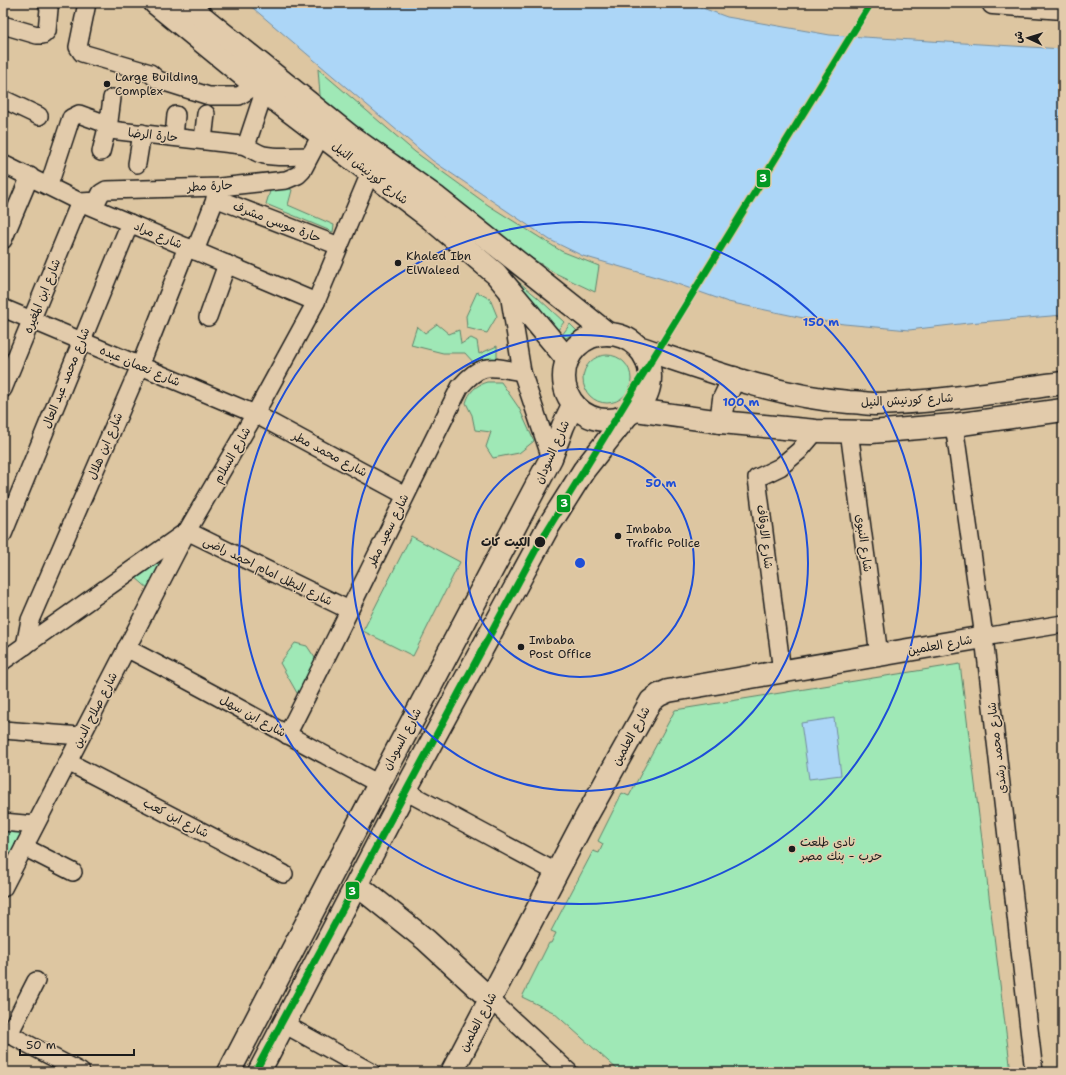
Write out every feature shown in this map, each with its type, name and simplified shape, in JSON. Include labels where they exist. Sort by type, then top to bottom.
[{"type":"main road","name":"شارع كورنيش النيل","points":[[155,3],[259,88],[430,218],[496,274],[567,359]]},
{"type":"main road","name":"شارع كورنيش النيل","points":[[185,3],[350,136],[437,198],[608,334]]},
{"type":"main road","points":[[993,3],[1063,8]]},
{"type":"main road","points":[[259,1072],[406,791],[548,527],[584,470],[631,413],[645,399],[650,386],[650,372],[646,359],[638,347],[629,340],[608,334],[595,336],[584,341],[574,349],[567,359],[564,375],[565,390],[573,405],[584,414],[597,420],[612,421],[631,413],[816,431],[871,432],[954,425],[1063,410]]},
{"type":"main road","name":"شارع كورنيش النيل","points":[[638,347],[734,378],[792,394],[828,400],[875,404],[953,398],[1063,383]]},
{"type":"main road","points":[[721,422],[724,399],[734,378]]},
{"type":"main road","name":"شارع السودان","points":[[229,1072],[551,458],[573,405]]},
{"type":"main road","name":"شارع العلمين","points":[[452,1072],[556,872],[651,701],[668,691],[984,637]]},
{"type":"main road","points":[[357,885],[426,940],[490,999]]},
{"type":"street","points":[[3,26],[37,35],[43,35],[47,31],[49,12],[47,3]]},
{"type":"street","points":[[87,3],[78,47],[82,53],[150,73],[158,80],[209,96],[239,96],[247,91],[259,88],[246,146]]},
{"type":"street","points":[[102,152],[108,129],[112,98]]},
{"type":"street","points":[[3,99],[39,116]]},
{"type":"street","name":"حارة الرضا","points":[[48,186],[71,118],[79,114],[101,122],[108,129],[246,146],[258,153],[266,155],[309,156]]},
{"type":"street","points":[[203,140],[206,114]]},
{"type":"street","points":[[174,137],[176,115]]},
{"type":"street","points":[[137,164],[142,133]]},
{"type":"street","name":"حارة مطر","points":[[80,202],[97,201],[101,193],[106,190],[218,192],[286,180],[293,178],[302,171],[321,135]]},
{"type":"street","name":"شارع مراد","points":[[3,164],[80,202],[316,302]]},
{"type":"street","name":"شارع السلام","points":[[3,661],[187,531],[255,414],[316,302],[370,173]]},
{"type":"street","points":[[3,240],[30,176]]},
{"type":"street","name":"حارة موسى مشرف","points":[[218,192],[339,246]]},
{"type":"street","name":"شارع ابن هلال","points":[[25,646],[30,620],[191,249],[218,192]]},
{"type":"street","name":"شارع ابن المغيره","points":[[3,389],[80,202]]},
{"type":"street","name":"شارع محمد عبد العال","points":[[3,534],[130,223]]},
{"type":"street","points":[[208,317],[227,264]]},
{"type":"street","points":[[508,287],[522,372],[551,458]]},
{"type":"street","name":"شارع نعمان عبده","points":[[3,308],[255,414]]},
{"type":"street","name":"شارع سعيد مطر","points":[[287,735],[405,494],[460,387],[470,376],[481,369],[494,368],[522,372]]},
{"type":"street","name":"شارع محمد مطر","points":[[255,414],[405,494]]},
{"type":"street","name":"شارع محمد رشدى","points":[[954,425],[984,637],[1034,1072]]},
{"type":"street","name":"شارع الاوقاف","points":[[782,672],[757,478],[780,467],[799,451],[816,431]]},
{"type":"street","name":"شارع النبوى","points":[[849,432],[879,655]]},
{"type":"street","name":"شارع البطل امام احمد راضى","points":[[187,531],[349,610]]},
{"type":"street","name":"شارع صلاح الدين","points":[[3,888],[187,531]]},
{"type":"street","points":[[984,637],[1063,624]]},
{"type":"street","name":"شارع ابن سهل","points":[[126,648],[184,677],[287,735],[379,784]]},
{"type":"street","points":[[3,730],[81,736]]},
{"type":"street","name":"شارع ابن كعب","points":[[68,762],[284,874]]},
{"type":"street","points":[[406,791],[556,872]]},
{"type":"street","points":[[3,822],[35,825]]},
{"type":"street","points":[[24,847],[73,872]]},
{"type":"street","points":[[36,981],[6,1033],[81,1072]]},
{"type":"street","points":[[490,999],[569,1072]]},
{"type":"street","points":[[284,1024],[371,1072]]},
{"type":"green space","points":[[318,69],[415,152],[488,205],[561,251],[599,266],[595,292],[555,273],[524,253],[321,107]]},
{"type":"green space","points":[[277,183],[292,190],[288,205],[334,225],[333,232],[266,204],[271,188]]},
{"type":"green space","points":[[497,264],[537,297],[564,322],[554,335],[542,312],[528,295],[497,269]]},
{"type":"green space","points":[[477,292],[490,299],[497,316],[487,333],[467,328],[466,316]]},
{"type":"green space","points":[[437,324],[449,334],[459,330],[461,344],[471,338],[477,341],[479,354],[497,346],[497,361],[474,363],[465,353],[443,353],[411,345],[417,326],[425,333]]},
{"type":"green space","points":[[570,324],[577,331],[558,343],[557,342]]},
{"type":"green space","points":[[602,355],[612,355],[624,362],[631,374],[631,384],[624,396],[612,403],[602,403],[594,399],[587,392],[583,384],[583,374],[587,366],[594,359]]},
{"type":"green space","points":[[487,382],[501,382],[519,408],[534,441],[519,453],[493,458],[486,447],[491,432],[475,430],[472,415],[466,403],[474,390]]},
{"type":"green space","points":[[411,536],[460,562],[413,656],[363,631]]},
{"type":"green space","points":[[159,557],[164,567],[150,590],[135,577]]},
{"type":"green space","points":[[295,643],[307,646],[317,661],[301,700],[280,663]]},
{"type":"green space","name":"نادى طلعت حرب - بنك مصر","points":[[960,664],[1011,1072],[618,1072],[618,1070],[553,1012],[522,997],[549,943],[551,943],[556,933],[551,931],[593,851],[599,853],[603,844],[598,841],[622,793],[629,796],[675,710]]},
{"type":"green space","points":[[3,827],[33,829],[3,888]]},
{"type":"water","points":[[247,3],[689,3],[727,17],[830,35],[1063,49],[1063,315],[968,323],[909,330],[844,324],[808,319],[728,302],[666,280],[583,256],[550,240],[433,161]]},
{"type":"water","points":[[834,718],[841,775],[809,779],[801,723]]},
{"type":"transit line","name":"3","points":[[255,1072],[540,542],[871,3]]},
{"type":"place","name":"Large Building Complex","points":[[107,84]]},
{"type":"place","name":"Khaled Ibn ElWaleed","points":[[398,263]]},
{"type":"place","name":"Imbaba Traffic Police","points":[[618,536]]},
{"type":"place","name":"الکيت کات","points":[[540,542]]},
{"type":"place","name":"Imbaba Post Office","points":[[521,647]]},
{"type":"place","name":"نادى طلعت حرب - بنك مصر","points":[[792,849]]}]
